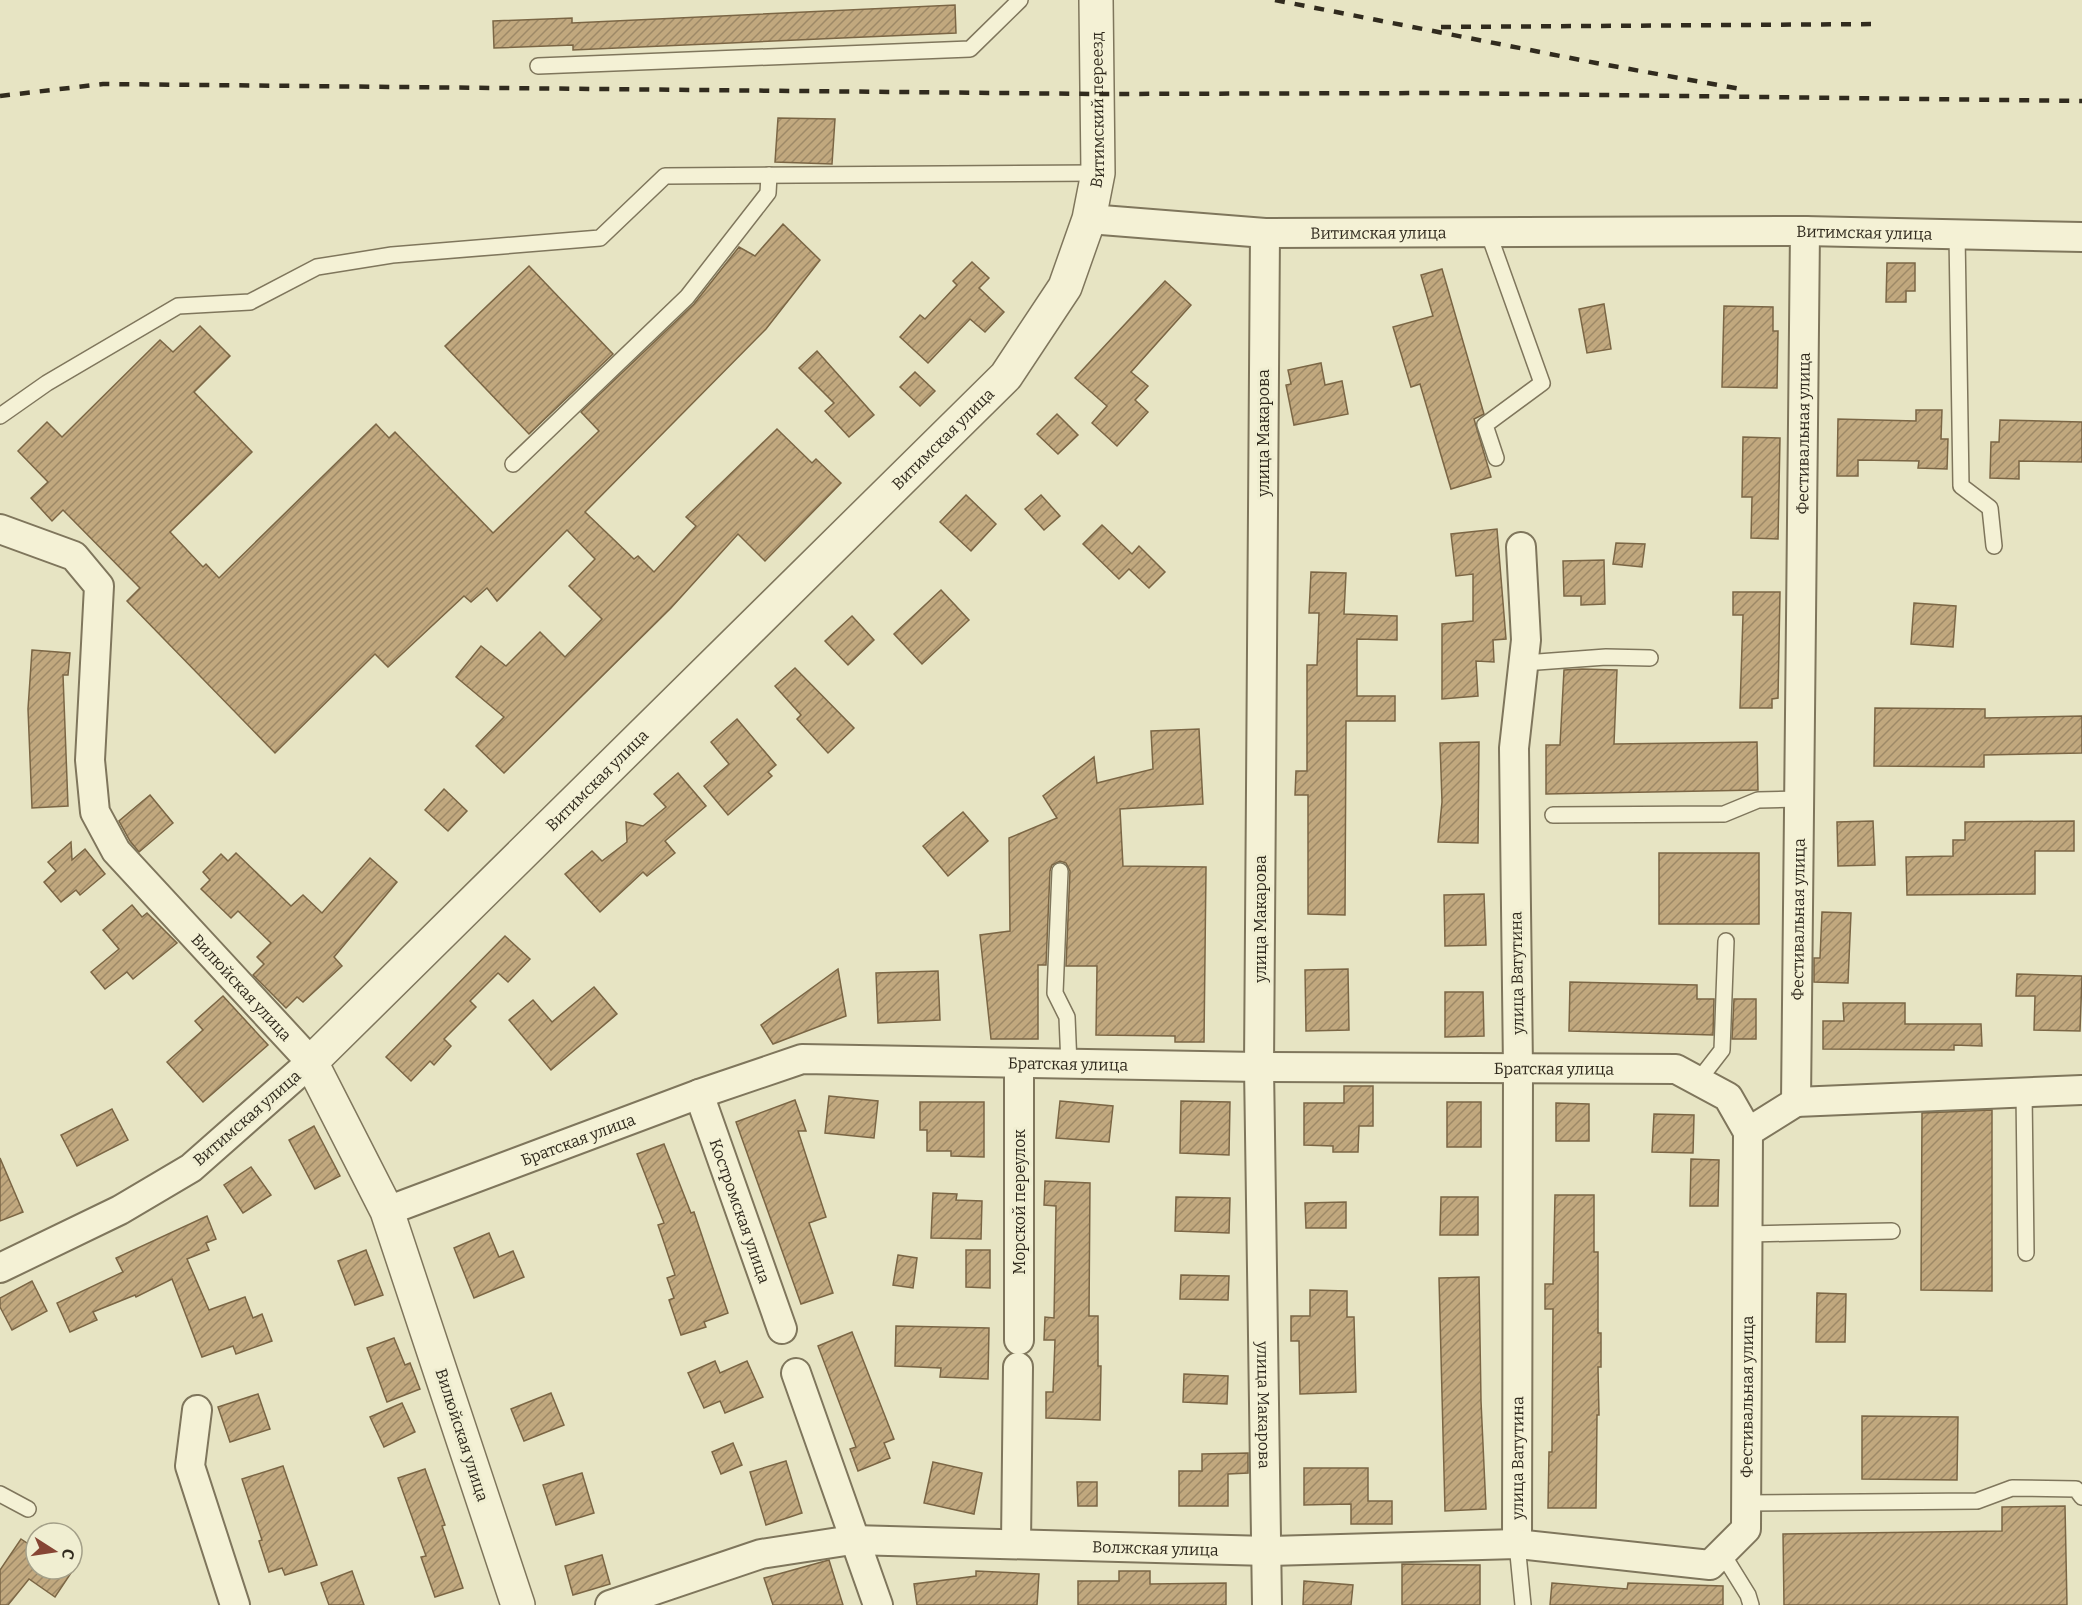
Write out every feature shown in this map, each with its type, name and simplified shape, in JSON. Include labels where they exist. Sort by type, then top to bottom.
[{"type":"street","name":"Витимский переезд","points":[[1089,219],[1098,173],[1096,0]]},
{"type":"street","name":"Витимская улица","points":[[0,1268],[120,1210],[191,1168],[311,1062],[1006,376],[1065,287],[1089,219],[1265,233],[1806,231],[2082,237]]},
{"type":"street","name":"Фестивальная улица","points":[[1796,1102],[1806,231]]},
{"type":"street","name":"улица Макарова","points":[[1265,233],[1259,1067],[1268,1551],[1267,1605]]},
{"type":"street","name":"Вилюйская улица","points":[[0,529],[74,556],[99,586],[90,760],[95,812],[116,851],[311,1062],[387,1211],[511,1602]]},
{"type":"street","name":"улица Ватутина","points":[[1517,1544],[1518,1068],[1514,748],[1526,640],[1521,547]]},
{"type":"street","name":"Братская улица","points":[[387,1211],[699,1094],[802,1059],[1069,1065],[1676,1069],[1728,1097],[1748,1132]]},
{"type":"street","name":"Морской переулок","points":[[1016,1544],[1019,1354],[1019,1064]]},
{"type":"street","points":[[1748,1132],[1796,1102],[2082,1090]]},
{"type":"street","name":"Костромская улица","points":[[699,1094],[782,1329]]},
{"type":"street","name":"Фестивальная улица","points":[[1716,1559],[1746,1529],[1748,1132]]},
{"type":"street","points":[[796,1373],[878,1605]]},
{"type":"street","points":[[197,1410],[190,1466],[235,1605]]},
{"type":"street","name":"Волжская улица","points":[[610,1605],[761,1554],[855,1540],[1268,1551],[1517,1544],[1716,1559]]},
{"type":"lane","points":[[538,66],[970,49],[1020,0]]},
{"type":"lane","points":[[0,416],[47,383],[178,306],[250,302],[317,267],[392,255],[600,238],[665,176],[1098,173]]},
{"type":"lane","points":[[513,464],[687,297],[768,193],[769,175]]},
{"type":"lane","points":[[1488,232],[1542,383],[1485,425],[1496,458]]},
{"type":"lane","points":[[1957,234],[1961,486],[1990,508],[1994,546]]},
{"type":"lane","points":[[1523,663],[1606,657],[1650,658]]},
{"type":"lane","points":[[1553,815],[1724,814],[1758,800],[1799,799]]},
{"type":"lane","points":[[1060,871],[1055,993],[1067,1017],[1069,1065]]},
{"type":"lane","points":[[1698,1081],[1722,1050],[1726,941]]},
{"type":"lane","points":[[2024,1092],[2026,1253]]},
{"type":"lane","points":[[1748,1234],[1892,1232]]},
{"type":"lane","points":[[1746,1503],[1977,1501],[2012,1488],[2076,1489],[2082,1497]]},
{"type":"lane","points":[[0,1494],[28,1509]]},
{"type":"lane","points":[[1517,1544],[1524,1605]]},
{"type":"lane","points":[[1716,1559],[1748,1595],[1751,1605]]},
{"type":"building","points":[[955,5],[956,33],[573,50],[573,45],[494,48],[493,21],[572,18],[572,23]]},
{"type":"building","points":[[778,118],[835,119],[832,164],[775,162]]},
{"type":"building","points":[[783,224],[820,260],[766,329],[585,512],[634,559],[638,556],[654,572],[696,526],[686,517],[777,429],[812,463],[816,459],[841,483],[765,561],[738,534],[671,608],[504,773],[476,746],[504,717],[456,677],[481,646],[506,666],[540,632],[565,657],[602,619],[569,586],[595,559],[567,530],[497,601],[487,588],[471,602],[464,596],[388,667],[375,654],[275,753],[127,601],[140,588],[63,510],[52,521],[31,498],[48,482],[18,451],[47,422],[62,437],[160,340],[173,352],[200,326],[230,356],[194,392],[252,452],[170,532],[203,567],[206,564],[219,578],[376,424],[389,438],[395,432],[493,533],[599,431],[581,412],[694,304],[739,247],[755,256]]},
{"type":"building","points":[[972,262],[989,278],[979,288],[1004,312],[985,332],[970,319],[928,363],[900,337],[920,315],[925,319],[957,285],[953,281]]},
{"type":"building","points":[[1887,263],[1915,263],[1915,291],[1906,291],[1906,302],[1886,302]]},
{"type":"building","points":[[529,266],[613,354],[529,434],[445,346]]},
{"type":"building","points":[[1442,269],[1484,414],[1474,419],[1491,477],[1451,489],[1420,384],[1411,387],[1393,327],[1433,316],[1421,275]]},
{"type":"building","points":[[1165,281],[1191,305],[1131,372],[1148,386],[1135,400],[1148,412],[1117,446],[1092,423],[1107,406],[1075,378]]},
{"type":"building","points":[[1604,304],[1611,349],[1587,353],[1579,309]]},
{"type":"building","points":[[1724,306],[1773,307],[1773,331],[1778,331],[1777,388],[1722,387]]},
{"type":"building","points":[[817,351],[874,415],[849,437],[825,411],[834,403],[799,368]]},
{"type":"building","points":[[1321,363],[1325,385],[1342,381],[1348,414],[1294,425],[1286,385],[1291,384],[1288,370]]},
{"type":"building","points":[[915,372],[935,391],[920,406],[900,387]]},
{"type":"building","points":[[1916,410],[1942,410],[1941,439],[1948,439],[1947,469],[1918,468],[1919,461],[1858,460],[1858,476],[1837,476],[1838,419],[1916,421]]},
{"type":"building","points":[[1057,414],[1078,435],[1058,454],[1037,434]]},
{"type":"building","points":[[2000,420],[2082,422],[2082,462],[2019,461],[2019,479],[1990,478],[1991,442],[1999,442]]},
{"type":"building","points":[[1743,437],[1780,438],[1778,539],[1751,538],[1752,497],[1742,497]]},
{"type":"building","points":[[966,495],[996,524],[971,551],[940,522]]},
{"type":"building","points":[[1041,495],[1060,516],[1044,530],[1025,509]]},
{"type":"building","points":[[1102,525],[1132,554],[1139,546],[1165,572],[1149,588],[1129,569],[1119,579],[1083,544]]},
{"type":"building","points":[[1497,529],[1506,639],[1493,640],[1494,662],[1476,661],[1478,696],[1442,699],[1442,624],[1473,621],[1473,574],[1456,576],[1451,534]]},
{"type":"building","points":[[1616,543],[1645,544],[1642,567],[1613,564]]},
{"type":"building","points":[[1604,560],[1605,604],[1581,605],[1581,596],[1564,596],[1563,561]]},
{"type":"building","points":[[1311,572],[1346,573],[1344,614],[1397,616],[1397,640],[1357,639],[1357,696],[1395,696],[1395,721],[1346,721],[1345,915],[1308,914],[1308,795],[1295,795],[1296,771],[1307,771],[1307,665],[1317,665],[1319,613],[1309,613]]},
{"type":"building","points":[[941,590],[969,620],[922,664],[894,634]]},
{"type":"building","points":[[1733,592],[1780,592],[1778,698],[1772,699],[1772,708],[1740,708],[1743,615],[1733,615]]},
{"type":"building","points":[[1914,603],[1956,606],[1953,647],[1911,644]]},
{"type":"building","points":[[852,616],[874,640],[848,665],[825,641]]},
{"type":"building","points":[[32,650],[70,653],[68,675],[63,675],[68,806],[32,808],[28,709]]},
{"type":"building","points":[[795,668],[854,728],[828,753],[797,719],[801,715],[775,686]]},
{"type":"building","points":[[1564,670],[1617,670],[1614,744],[1757,742],[1758,790],[1546,794],[1546,745],[1560,745]]},
{"type":"building","points":[[1875,708],[1985,709],[1985,718],[2082,716],[2082,753],[1984,755],[1984,767],[1874,766]]},
{"type":"building","points":[[737,719],[776,765],[768,772],[772,776],[728,815],[704,786],[729,764],[711,742]]},
{"type":"building","points":[[1199,729],[1203,804],[1120,809],[1123,866],[1206,867],[1204,1042],[1175,1042],[1175,1036],[1096,1035],[1097,966],[1066,966],[1070,871],[1066,863],[1060,861],[1052,865],[1050,871],[1046,965],[1038,965],[1038,1039],[991,1039],[980,935],[1010,931],[1009,838],[1057,818],[1043,796],[1094,757],[1097,783],[1153,769],[1151,731]]},
{"type":"building","points":[[1479,742],[1478,843],[1438,842],[1442,802],[1440,743]]},
{"type":"building","points":[[678,773],[706,806],[665,841],[675,853],[647,876],[643,872],[600,912],[565,874],[592,851],[602,861],[627,842],[626,822],[643,826],[666,807],[654,794]]},
{"type":"building","points":[[444,789],[467,811],[448,831],[425,810]]},
{"type":"building","points":[[150,795],[173,823],[139,852],[119,821]]},
{"type":"building","points":[[963,812],[988,841],[948,876],[923,846]]},
{"type":"building","points":[[1873,821],[1875,865],[1838,866],[1837,822]]},
{"type":"building","points":[[2074,821],[2074,851],[2035,851],[2035,894],[1907,895],[1906,857],[1953,856],[1953,840],[1965,840],[1965,822]]},
{"type":"building","points":[[71,842],[72,860],[85,849],[105,874],[80,895],[76,890],[61,902],[44,882],[56,871],[48,862]]},
{"type":"building","points":[[236,853],[291,906],[303,895],[322,913],[370,858],[397,882],[334,957],[342,966],[303,1002],[297,997],[286,1008],[253,975],[264,964],[257,957],[271,943],[238,911],[231,918],[201,889],[210,880],[203,872],[221,854],[228,861]]},
{"type":"building","points":[[1659,853],[1759,853],[1759,924],[1659,924]]},
{"type":"building","points":[[1484,894],[1486,945],[1445,946],[1444,895]]},
{"type":"building","points":[[132,905],[142,917],[147,913],[177,943],[133,979],[127,972],[105,989],[91,972],[119,949],[103,930]]},
{"type":"building","points":[[1822,912],[1851,913],[1848,983],[1814,982],[1814,958],[1820,958]]},
{"type":"building","points":[[505,936],[530,959],[508,982],[498,973],[470,1001],[476,1007],[444,1039],[451,1046],[434,1065],[430,1061],[411,1081],[386,1057]]},
{"type":"building","points":[[838,969],[846,1016],[773,1044],[761,1025]]},
{"type":"building","points":[[1348,969],[1349,1030],[1306,1031],[1305,970]]},
{"type":"building","points":[[938,971],[940,1020],[878,1023],[876,973]]},
{"type":"building","points":[[2017,974],[2082,976],[2080,1031],[2034,1030],[2035,996],[2016,996]]},
{"type":"building","points":[[1570,982],[1697,985],[1697,999],[1714,999],[1713,1035],[1569,1031]]},
{"type":"building","points":[[594,987],[617,1014],[551,1070],[509,1020],[533,1000],[552,1022]]},
{"type":"building","points":[[1445,992],[1483,992],[1484,1036],[1445,1037]]},
{"type":"building","points":[[223,996],[268,1045],[203,1102],[167,1062],[203,1030],[195,1021]]},
{"type":"building","points":[[1734,999],[1756,999],[1756,1039],[1732,1039]]},
{"type":"building","points":[[1843,1003],[1905,1003],[1905,1024],[1981,1024],[1982,1046],[1954,1045],[1954,1050],[1823,1049],[1823,1021],[1844,1021]]},
{"type":"building","points":[[1344,1086],[1373,1086],[1373,1126],[1359,1126],[1358,1152],[1333,1152],[1333,1146],[1304,1145],[1304,1103],[1344,1103]]},
{"type":"building","points":[[829,1096],[878,1101],[874,1138],[825,1133]]},
{"type":"building","points":[[795,1100],[806,1131],[798,1131],[826,1217],[809,1223],[833,1293],[801,1304],[736,1122]]},
{"type":"building","points":[[1060,1101],[1113,1106],[1109,1142],[1056,1138]]},
{"type":"building","points":[[1181,1101],[1230,1102],[1229,1155],[1180,1153]]},
{"type":"building","points":[[920,1102],[984,1102],[984,1157],[951,1156],[951,1151],[927,1151],[927,1130],[920,1130]]},
{"type":"building","points":[[1447,1102],[1481,1102],[1481,1147],[1447,1147]]},
{"type":"building","points":[[1556,1103],[1589,1104],[1589,1141],[1556,1141]]},
{"type":"building","points":[[112,1109],[128,1140],[77,1166],[61,1135]]},
{"type":"building","points":[[1992,1110],[1992,1291],[1921,1290],[1922,1113]]},
{"type":"building","points":[[1654,1114],[1694,1115],[1693,1153],[1652,1152]]},
{"type":"building","points":[[314,1126],[340,1176],[315,1189],[289,1140]]},
{"type":"building","points":[[664,1144],[691,1213],[694,1212],[728,1313],[704,1322],[706,1327],[681,1335],[669,1300],[674,1298],[667,1278],[675,1275],[658,1225],[664,1223],[637,1154]]},
{"type":"building","points":[[0,1158],[23,1212],[0,1221]]},
{"type":"building","points":[[1691,1159],[1719,1160],[1718,1206],[1690,1206]]},
{"type":"building","points":[[251,1167],[271,1195],[243,1213],[224,1185]]},
{"type":"building","points":[[1045,1181],[1090,1183],[1089,1316],[1098,1316],[1098,1366],[1101,1366],[1100,1420],[1046,1418],[1046,1392],[1053,1392],[1055,1340],[1044,1340],[1045,1317],[1054,1318],[1056,1206],[1044,1205]]},
{"type":"building","points":[[933,1193],[957,1194],[956,1200],[982,1201],[981,1239],[931,1238]]},
{"type":"building","points":[[1555,1195],[1594,1195],[1594,1252],[1598,1252],[1598,1333],[1601,1333],[1601,1367],[1598,1367],[1596,1508],[1548,1508],[1549,1452],[1552,1452],[1553,1309],[1545,1309],[1545,1284],[1553,1284]]},
{"type":"building","points":[[1176,1197],[1230,1198],[1229,1233],[1175,1231]]},
{"type":"building","points":[[1441,1197],[1478,1197],[1478,1235],[1440,1235]]},
{"type":"building","points":[[1346,1202],[1346,1228],[1306,1228],[1305,1203]]},
{"type":"building","points":[[207,1216],[216,1239],[206,1243],[209,1250],[187,1259],[209,1310],[245,1297],[253,1318],[262,1314],[272,1341],[236,1354],[233,1346],[202,1357],[172,1279],[136,1297],[135,1295],[93,1312],[97,1320],[70,1332],[57,1303],[123,1272],[116,1258]]},
{"type":"building","points":[[489,1233],[499,1257],[513,1251],[524,1277],[474,1298],[454,1248]]},
{"type":"building","points":[[366,1250],[383,1295],[355,1305],[338,1261]]},
{"type":"building","points":[[966,1250],[990,1250],[990,1288],[966,1287]]},
{"type":"building","points":[[898,1255],[917,1258],[913,1288],[893,1285]]},
{"type":"building","points":[[1181,1275],[1229,1276],[1228,1300],[1180,1299]]},
{"type":"building","points":[[1479,1277],[1486,1509],[1445,1511],[1439,1278]]},
{"type":"building","points":[[32,1281],[47,1311],[12,1330],[0,1307],[0,1298]]},
{"type":"building","points":[[1310,1290],[1347,1291],[1347,1317],[1354,1317],[1356,1392],[1300,1394],[1299,1341],[1291,1341],[1291,1316],[1310,1316]]},
{"type":"building","points":[[1817,1293],[1846,1294],[1845,1342],[1816,1342]]},
{"type":"building","points":[[896,1326],[989,1328],[988,1379],[940,1377],[941,1368],[895,1366]]},
{"type":"building","points":[[852,1332],[894,1439],[884,1443],[890,1458],[858,1471],[850,1449],[856,1447],[818,1346]]},
{"type":"building","points":[[394,1338],[405,1365],[410,1363],[420,1389],[387,1402],[367,1348]]},
{"type":"building","points":[[715,1361],[720,1373],[747,1361],[763,1397],[725,1413],[720,1401],[704,1408],[688,1373]]},
{"type":"building","points":[[1184,1374],[1228,1376],[1227,1404],[1183,1402]]},
{"type":"building","points":[[551,1393],[564,1425],[524,1441],[511,1409]]},
{"type":"building","points":[[258,1394],[270,1429],[230,1442],[218,1407]]},
{"type":"building","points":[[402,1403],[415,1432],[384,1447],[370,1417]]},
{"type":"building","points":[[1862,1416],[1958,1417],[1957,1480],[1862,1479]]},
{"type":"building","points":[[733,1443],[742,1465],[721,1474],[712,1452]]},
{"type":"building","points":[[1248,1453],[1248,1473],[1228,1474],[1228,1506],[1179,1506],[1179,1471],[1202,1471],[1202,1454]]},
{"type":"building","points":[[786,1461],[802,1513],[766,1525],[750,1472]]},
{"type":"building","points":[[933,1462],[982,1473],[974,1514],[924,1503]]},
{"type":"building","points":[[283,1466],[317,1565],[285,1575],[282,1568],[269,1572],[259,1541],[262,1540],[242,1479]]},
{"type":"building","points":[[1304,1468],[1368,1468],[1368,1501],[1392,1501],[1392,1524],[1351,1524],[1351,1504],[1304,1505]]},
{"type":"building","points":[[425,1469],[445,1525],[442,1526],[463,1588],[435,1597],[421,1557],[426,1556],[398,1478]]},
{"type":"building","points":[[582,1473],[594,1513],[556,1525],[543,1485]]},
{"type":"building","points":[[1077,1482],[1097,1482],[1097,1506],[1078,1506]]},
{"type":"building","points":[[2065,1506],[2067,1605],[1784,1605],[1783,1534],[2002,1531],[2002,1507]]},
{"type":"building","points":[[21,1539],[24,1541],[24,1581],[27,1581],[8,1605],[0,1605],[0,1570]]},
{"type":"building","points":[[602,1555],[610,1584],[573,1595],[565,1566]]},
{"type":"building","points":[[829,1560],[843,1605],[773,1605],[764,1578]]},
{"type":"building","points":[[1402,1564],[1480,1565],[1480,1605],[1402,1605]]},
{"type":"building","points":[[352,1571],[364,1605],[329,1605],[321,1583]]},
{"type":"building","points":[[976,1571],[1039,1574],[1037,1605],[917,1605],[914,1584],[976,1576]]},
{"type":"building","points":[[1119,1571],[1150,1571],[1150,1584],[1226,1583],[1226,1605],[1078,1605],[1078,1581],[1119,1581]]},
{"type":"building","points":[[32,1581],[66,1581],[55,1597]]},
{"type":"building","points":[[1304,1581],[1353,1585],[1351,1605],[1303,1605]]},
{"type":"building","points":[[1552,1583],[1627,1589],[1628,1583],[1723,1586],[1723,1605],[1550,1605]]},
{"type":"railway","points":[[1275,0],[1746,90]]},
{"type":"railway","points":[[1441,27],[1880,24]]},
{"type":"railway","points":[[0,96],[103,84],[1097,94],[1448,93],[2082,101]]}]
